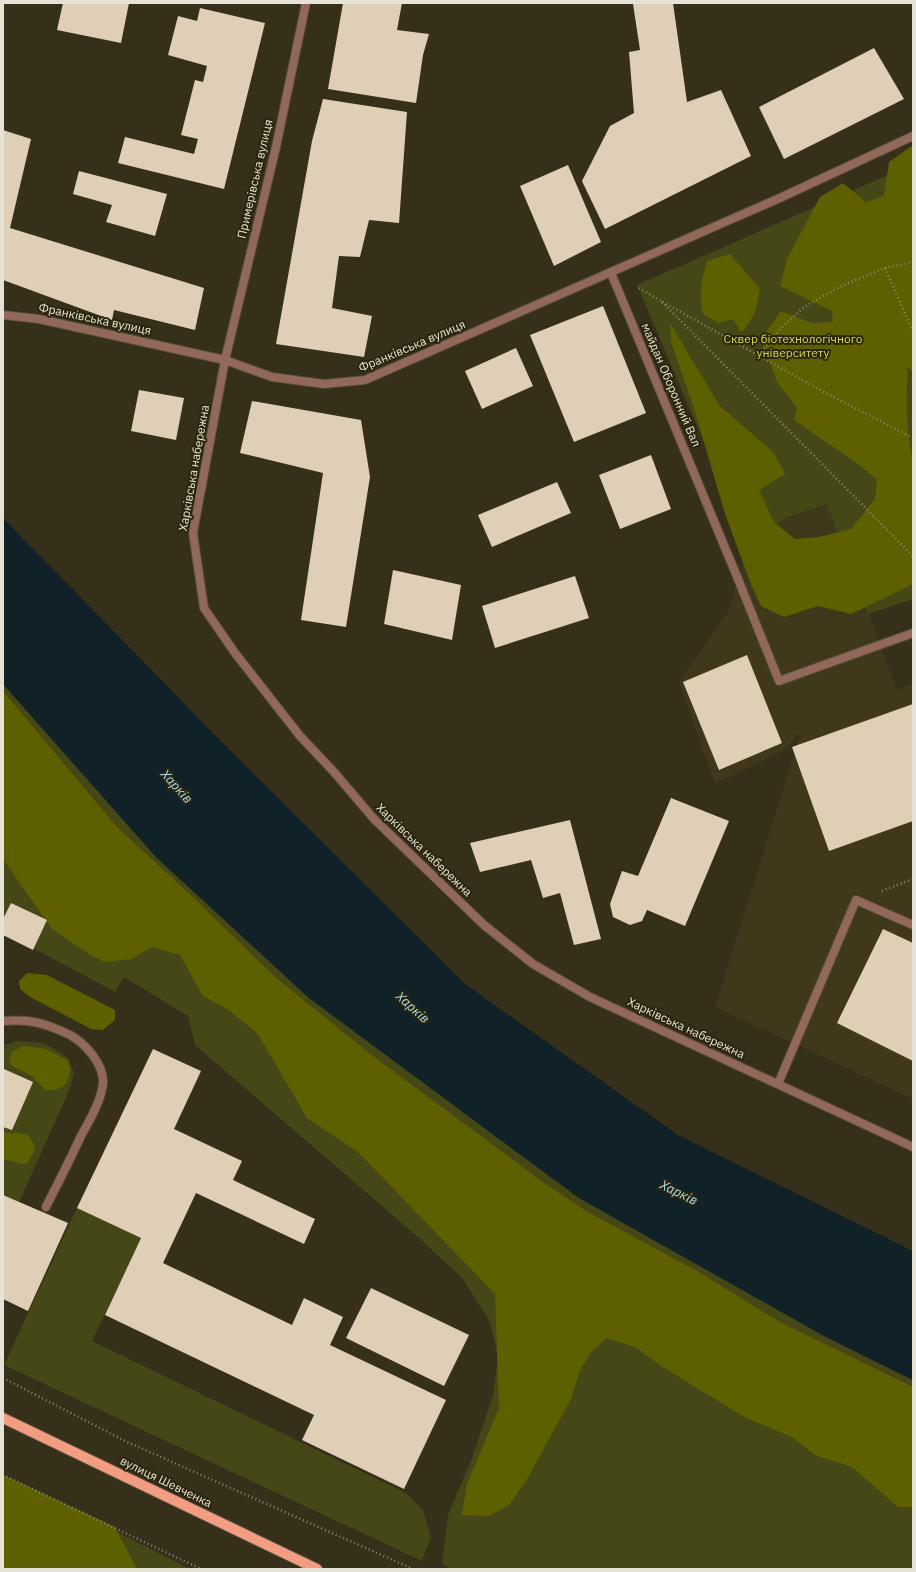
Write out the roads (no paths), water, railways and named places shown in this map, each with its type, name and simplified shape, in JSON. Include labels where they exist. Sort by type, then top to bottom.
[{"type":"main road","name":"вулиця Шевченка","points":[[3,1418],[317,1569]]},
{"type":"street","name":"Примерівська вулиця","points":[[225,360],[276,147],[306,3]]},
{"type":"street","points":[[611,273],[782,197],[913,136]]},
{"type":"street","name":"Франківська вулиця","points":[[3,315],[39,319],[225,360],[272,377],[324,384],[365,380],[611,273]]},
{"type":"street","name":"майдан Оборонний Вал","points":[[611,273],[779,681],[913,633]]},
{"type":"street","name":"Харківська набережна","points":[[225,360],[193,533],[204,608],[235,653],[300,736],[334,772],[374,819],[484,924],[533,964],[590,997],[913,1147]]},
{"type":"street","points":[[778,1084],[856,900],[913,924]]},
{"type":"street","points":[[3,1021],[20,1020],[46,1024],[76,1038],[87,1047],[97,1060],[103,1082],[97,1105],[46,1207]]},
{"type":"water","name":"Харків","points":[[3,518],[211,731],[465,984],[678,1135],[913,1251],[913,1380],[824,1336],[579,1198],[309,998],[156,857],[3,684]]},
{"type":"park label","name":"Сквер біотехнологічного університету","points":[[793,346]]}]
